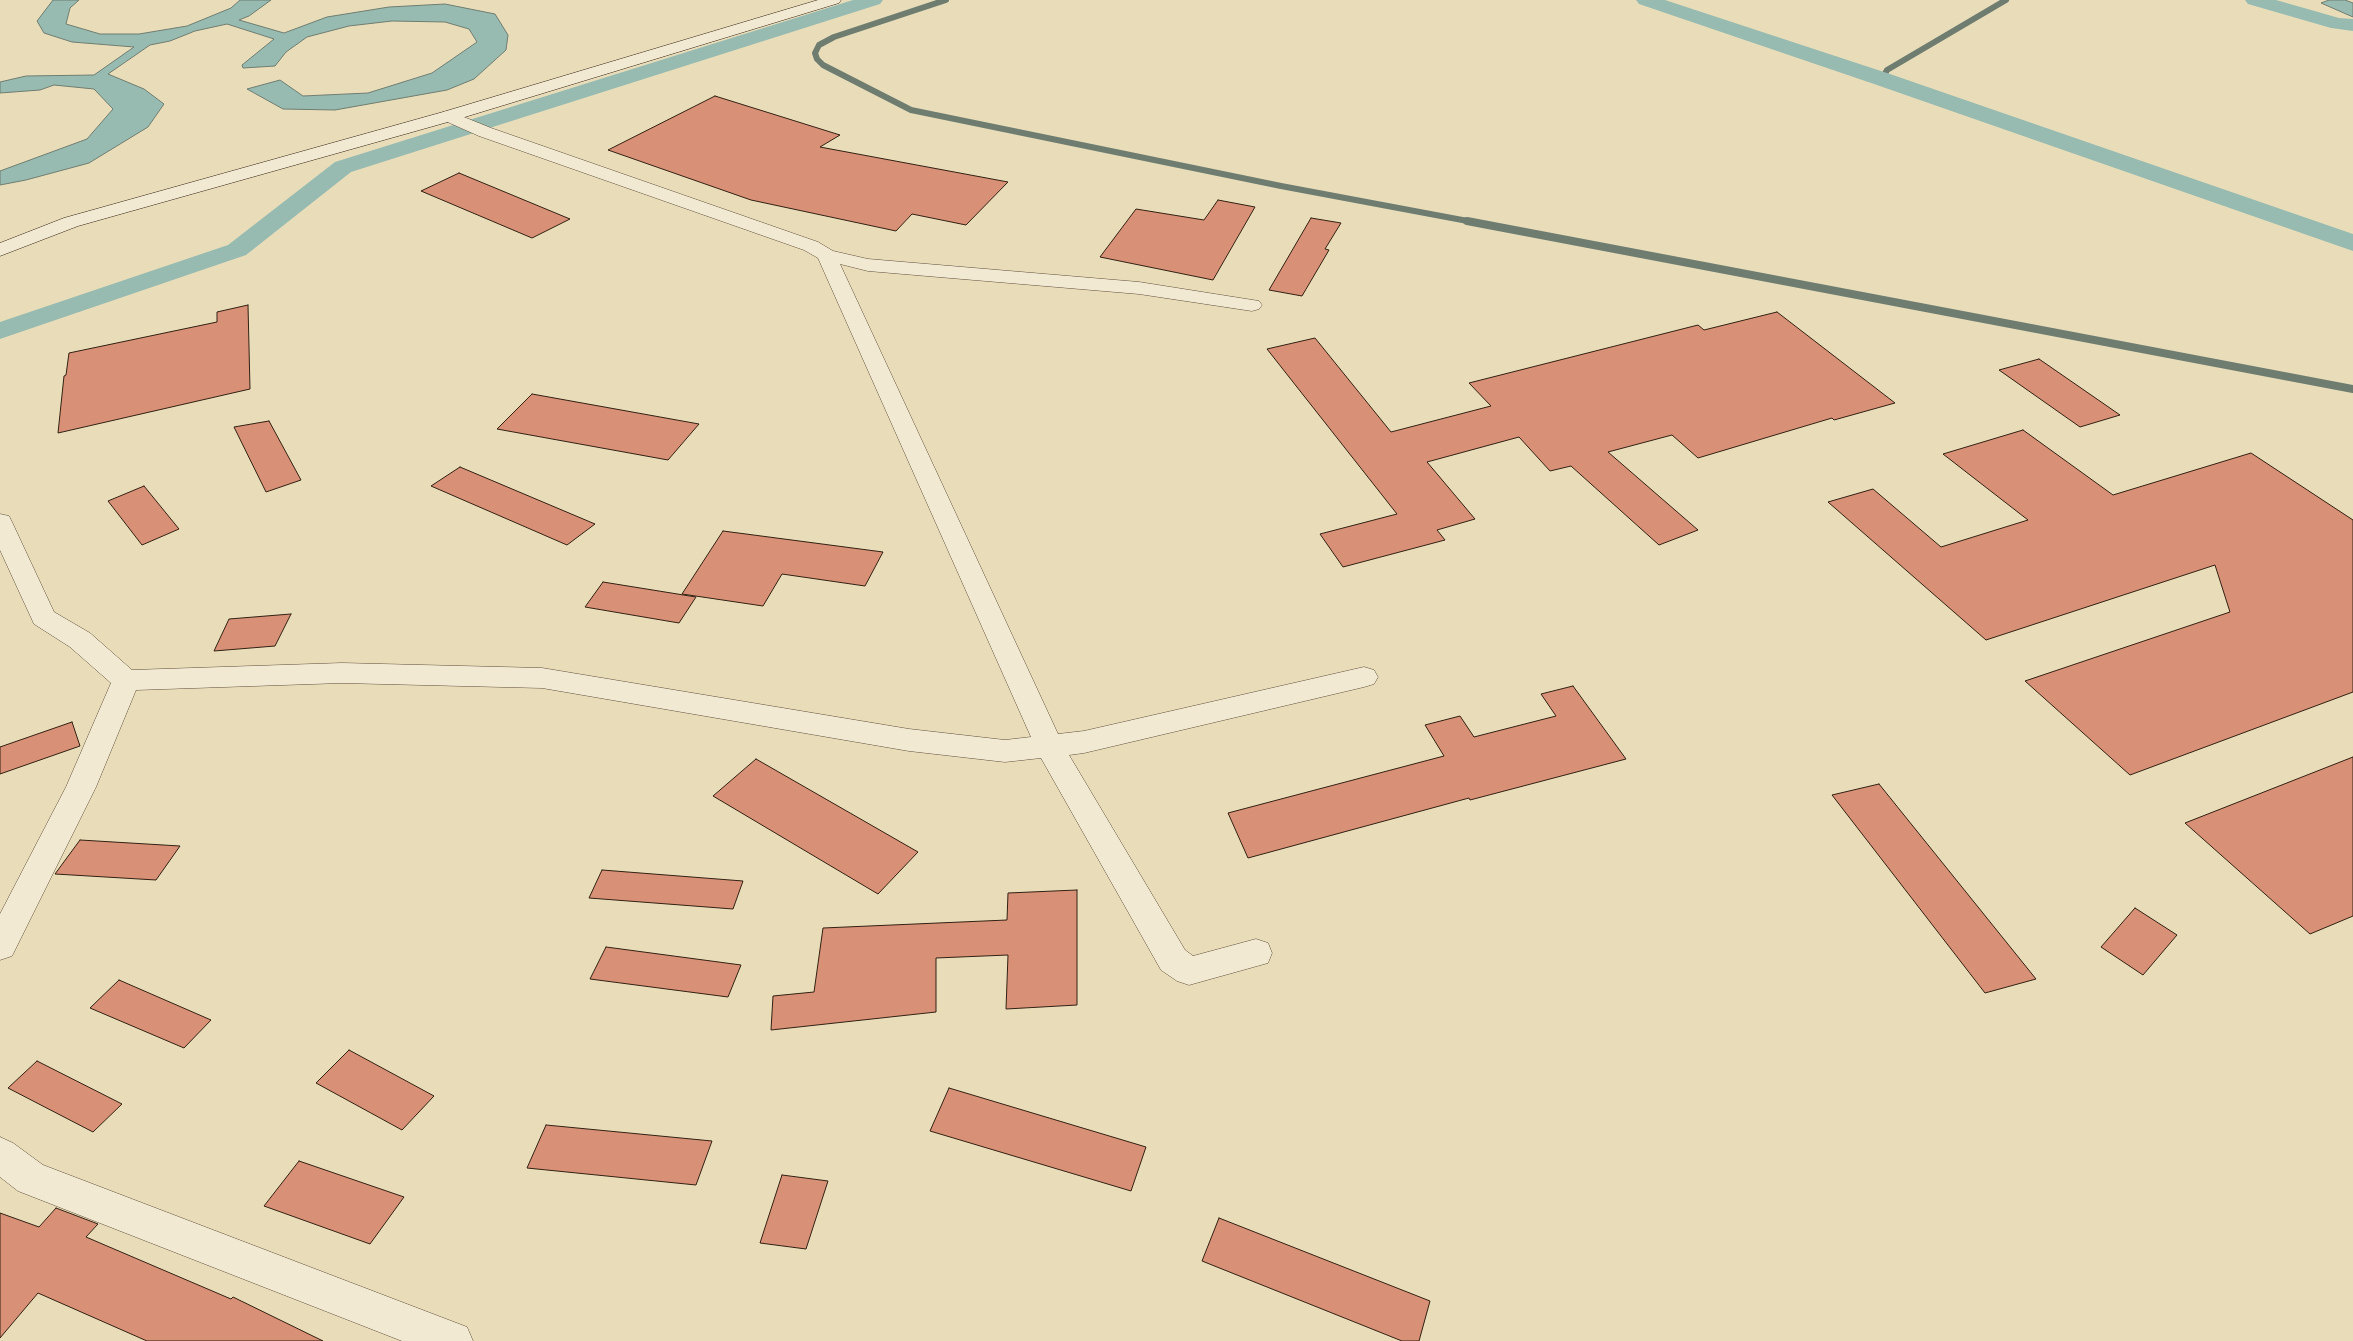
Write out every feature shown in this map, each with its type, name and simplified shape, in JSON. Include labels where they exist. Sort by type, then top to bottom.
[{"type":"street","points":[[0,250],[71,222],[448,116],[834,0]]},
{"type":"street","points":[[448,116],[485,132],[811,246],[826,255],[868,265],[1138,288],[1252,305]]},
{"type":"street","points":[[826,255],[1049,746],[1173,960],[1189,971],[1256,953]]},
{"type":"street","points":[[0,522],[43,618],[80,640],[126,680],[342,673],[542,678],[909,740],[1005,751],[1084,742],[1364,677]]},
{"type":"street","points":[[0,946],[81,787],[126,680]]},
{"type":"street","points":[[0,1155],[31,1178],[453,1341]]},
{"type":"water","points":[[53,0],[79,0],[70,8],[66,24],[100,34],[139,34],[187,26],[231,8],[240,0],[271,0],[249,16],[239,20],[284,33],[327,17],[389,7],[445,4],[495,14],[508,35],[506,50],[474,79],[447,90],[335,110],[283,109],[247,89],[280,80],[303,96],[368,93],[432,73],[477,42],[469,29],[445,22],[392,21],[349,26],[307,37],[286,52],[275,66],[243,68],[242,65],[274,39],[227,24],[195,31],[170,41],[150,45],[108,74],[144,89],[164,104],[148,127],[89,163],[0,185],[0,171],[87,139],[113,109],[94,89],[54,85],[40,90],[0,93],[0,82],[26,76],[94,75],[134,47],[72,42],[44,33],[37,21]]},
{"type":"water","points":[[2329,0],[2345,0],[2353,3],[2353,17],[2321,3]]},
{"type":"building","points":[[715,96],[840,135],[820,147],[1008,182],[966,225],[912,214],[896,231],[751,200],[608,150]]},
{"type":"building","points":[[459,173],[570,219],[532,238],[421,191]]},
{"type":"building","points":[[1218,200],[1255,207],[1213,280],[1100,257],[1136,209],[1204,220]]},
{"type":"building","points":[[1311,218],[1341,223],[1325,249],[1329,250],[1302,296],[1269,290]]},
{"type":"building","points":[[248,305],[250,389],[58,433],[64,376],[66,375],[69,353],[217,322],[217,312]]},
{"type":"building","points":[[1777,312],[1895,403],[1834,420],[1832,418],[1698,458],[1672,435],[1608,452],[1698,530],[1659,545],[1571,466],[1550,471],[1519,437],[1427,462],[1475,519],[1437,530],[1445,540],[1343,567],[1320,534],[1397,514],[1267,349],[1315,338],[1391,432],[1491,406],[1469,383],[1698,325],[1704,330]]},
{"type":"building","points":[[2039,359],[2120,415],[2080,427],[1999,370]]},
{"type":"building","points":[[532,394],[699,424],[668,460],[497,429]]},
{"type":"building","points":[[269,421],[301,480],[266,492],[234,427]]},
{"type":"building","points":[[2023,430],[2113,495],[2251,453],[2353,520],[2353,692],[2130,775],[2025,681],[2230,612],[2215,565],[1986,640],[1828,502],[1873,489],[1941,547],[2028,520],[1943,454]]},
{"type":"building","points":[[460,467],[595,524],[567,545],[431,486]]},
{"type":"building","points":[[144,486],[179,529],[142,545],[108,501]]},
{"type":"building","points":[[723,531],[883,552],[865,586],[782,574],[763,606],[682,594]]},
{"type":"building","points":[[603,582],[696,597],[679,623],[585,607]]},
{"type":"building","points":[[291,614],[275,646],[214,651],[229,619]]},
{"type":"building","points":[[1573,686],[1626,759],[1470,800],[1469,798],[1248,858],[1228,813],[1444,756],[1425,725],[1460,716],[1474,737],[1556,716],[1541,694]]},
{"type":"building","points":[[72,722],[80,746],[0,774],[0,747]]},
{"type":"building","points":[[2353,757],[2353,916],[2310,934],[2185,823]]},
{"type":"building","points":[[756,759],[918,852],[878,894],[713,796]]},
{"type":"building","points":[[1879,784],[2036,979],[1985,993],[1832,795]]},
{"type":"building","points":[[80,840],[180,846],[156,880],[55,874]]},
{"type":"building","points":[[602,870],[743,881],[733,909],[589,898]]},
{"type":"building","points":[[1077,890],[1077,1005],[1006,1009],[1008,955],[936,958],[936,1012],[771,1030],[773,996],[814,992],[823,928],[1007,920],[1008,893]]},
{"type":"building","points":[[2135,908],[2177,935],[2143,975],[2101,947]]},
{"type":"building","points":[[606,947],[741,965],[728,997],[590,979]]},
{"type":"building","points":[[119,980],[211,1020],[184,1048],[90,1008]]},
{"type":"building","points":[[349,1050],[434,1096],[402,1130],[316,1083]]},
{"type":"building","points":[[37,1061],[122,1104],[93,1132],[8,1088]]},
{"type":"building","points":[[949,1088],[1146,1147],[1131,1191],[930,1131]]},
{"type":"building","points":[[546,1125],[712,1141],[696,1185],[527,1168]]},
{"type":"building","points":[[299,1161],[404,1197],[370,1244],[264,1206]]},
{"type":"building","points":[[782,1175],[828,1181],[806,1249],[760,1243]]},
{"type":"building","points":[[56,1208],[98,1224],[86,1237],[231,1299],[233,1297],[323,1341],[147,1341],[38,1293],[0,1338],[0,1213],[39,1227]]},
{"type":"building","points":[[1219,1218],[1430,1301],[1419,1341],[1402,1341],[1202,1261]]},
{"type":"waterway","points":[[0,331],[237,250],[343,167],[873,0]]},
{"type":"waterway","points":[[946,0],[834,37],[819,45],[815,53],[817,59],[823,65],[911,110],[1281,186],[1473,222]]},
{"type":"waterway","points":[[1646,0],[1882,79],[2353,243]]},
{"type":"waterway","points":[[1882,79],[1887,70],[2006,0]]},
{"type":"waterway","points":[[2255,0],[2338,24],[2353,25]]},
{"type":"waterway","points":[[1467,221],[2353,389]]}]
